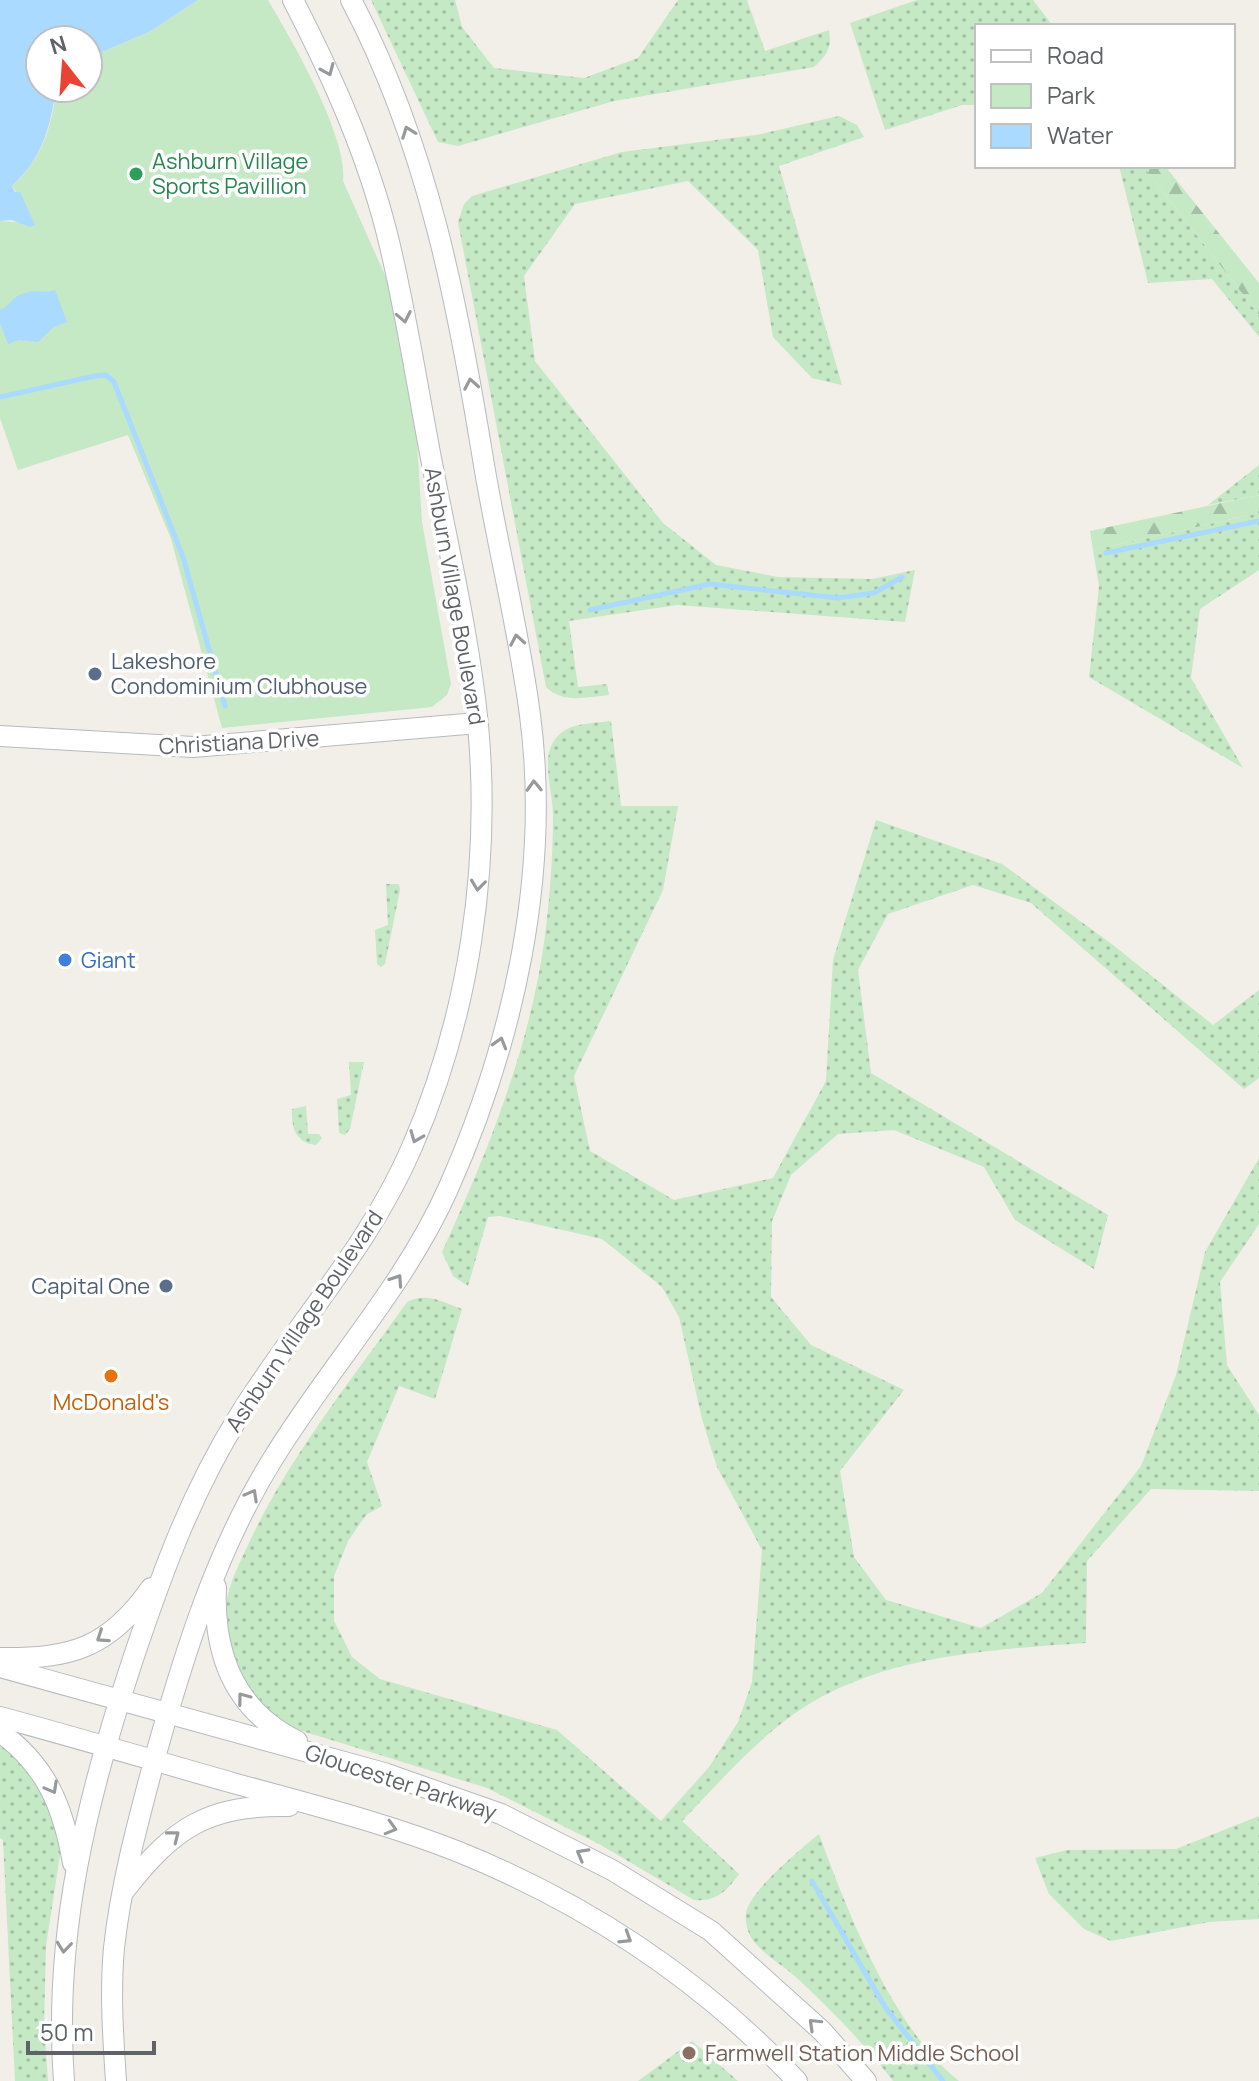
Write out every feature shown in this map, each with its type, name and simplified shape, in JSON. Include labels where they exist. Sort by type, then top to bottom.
[{"type":"main road","name":"Ashburn Village Boulevard","points":[[64,2081],[59,2015],[74,1870],[120,1700],[168,1556],[207,1470],[241,1413],[327,1294],[394,1185],[434,1090],[464,984],[475,909],[482,823],[478,723],[467,644],[390,245],[343,103],[293,0]]},
{"type":"main road","points":[[116,2081],[114,1954],[122,1894],[167,1714],[217,1565],[270,1463],[409,1263],[448,1189],[473,1128],[500,1046],[514,994],[530,896],[534,798],[530,717],[462,333],[424,179],[386,71],[351,0]]},
{"type":"main road","name":"Christiana Drive","points":[[0,736],[193,747],[478,723]]},
{"type":"main road","points":[[0,1658],[45,1659],[77,1652],[91,1644],[135,1609],[168,1556]]},
{"type":"main road","points":[[217,1565],[216,1628],[232,1683],[263,1720],[330,1757]]},
{"type":"main road","name":"Gloucester Parkway","points":[[0,1667],[330,1757],[450,1793],[501,1814],[654,1895],[711,1931],[822,2031],[866,2081]]},
{"type":"main road","points":[[0,1717],[316,1806],[458,1852],[546,1891],[626,1937],[680,1975],[736,2019],[797,2081]]},
{"type":"main road","points":[[0,1732],[22,1748],[51,1785],[65,1820],[74,1870]]},
{"type":"main road","points":[[122,1894],[171,1838],[211,1814],[267,1806],[316,1806]]},
{"type":"green space","name":"Ashburn Village Sports Pavillion","points":[[198,0],[268,0],[304,63],[328,115],[342,162],[343,181],[388,282],[417,442],[422,522],[451,684],[447,695],[432,707],[222,728],[171,539],[128,435],[18,470],[0,418],[0,221],[20,222],[28,210],[12,186],[38,154],[54,104],[104,104],[104,51],[151,31]]},
{"type":"green space","points":[[371,0],[455,0],[462,27],[494,68],[584,78],[638,58],[678,0],[747,0],[765,51],[829,30],[830,42],[825,55],[814,67],[614,101],[458,146],[438,142]]},
{"type":"green space","points":[[917,0],[1033,0],[1051,24],[975,24],[975,105],[962,105],[885,130],[850,23]]},
{"type":"green space","points":[[839,116],[857,125],[864,137],[779,166],[842,385],[812,378],[773,337],[758,250],[688,181],[575,204],[524,276],[535,361],[663,523],[716,565],[778,577],[872,579],[915,570],[905,622],[677,605],[569,621],[578,687],[607,684],[609,695],[560,696],[546,687],[458,222],[464,204],[472,196],[622,152],[756,135]]},
{"type":"green space","points":[[1119,168],[1145,168],[1259,315],[1259,337],[1212,279],[1148,283]]},
{"type":"green space","points":[[1145,168],[1167,168],[1259,283],[1259,315]]},
{"type":"green space","points":[[1259,465],[1259,495],[1208,505]]},
{"type":"green space","points":[[1259,495],[1259,513],[1093,550],[1090,531]]},
{"type":"green space","points":[[1259,513],[1259,570],[1200,609],[1191,678],[1243,768],[1089,677],[1099,586],[1093,550]]},
{"type":"green space","points":[[611,721],[621,806],[678,806],[663,890],[574,1076],[590,1151],[674,1200],[773,1178],[826,1081],[833,960],[876,820],[1002,864],[1113,945],[1213,1025],[1259,990],[1259,1078],[1244,1089],[1031,903],[973,885],[888,914],[858,970],[871,1073],[1108,1215],[1094,1269],[1015,1220],[984,1167],[894,1130],[838,1134],[791,1175],[772,1221],[771,1297],[811,1345],[904,1390],[840,1471],[854,1557],[886,1600],[981,1628],[1042,1593],[1141,1466],[1176,1375],[1205,1252],[1259,1158],[1259,1224],[1220,1282],[1227,1365],[1259,1415],[1259,1491],[1151,1489],[1087,1561],[1086,1643],[1007,1649],[927,1660],[851,1683],[816,1700],[783,1722],[743,1757],[682,1821],[739,1874],[720,1894],[702,1900],[694,1900],[599,1844],[487,1788],[299,1730],[268,1708],[243,1679],[229,1645],[226,1626],[227,1598],[238,1566],[265,1511],[302,1449],[407,1302],[421,1298],[434,1299],[462,1309],[435,1399],[399,1386],[367,1462],[382,1506],[366,1515],[348,1541],[334,1576],[334,1621],[352,1657],[380,1679],[557,1730],[661,1821],[709,1767],[738,1722],[752,1682],[762,1550],[717,1467],[702,1419],[679,1317],[662,1287],[602,1239],[500,1216],[488,1217],[468,1286],[453,1276],[442,1252],[505,1098],[538,978],[552,860],[550,749],[554,740],[567,729]]},
{"type":"green space","points":[[386,884],[399,884],[400,890],[385,964],[381,967],[377,964],[375,930],[388,925]]},
{"type":"green space","points":[[349,1062],[364,1062],[350,1129],[345,1135],[339,1133],[337,1099],[351,1095]]},
{"type":"green space","points":[[306,1106],[308,1134],[319,1134],[322,1138],[316,1145],[299,1138],[294,1128],[292,1109]]},
{"type":"green space","points":[[0,1743],[46,1788],[61,1848],[46,1946],[44,2025],[48,2081],[15,2081],[3,1840],[0,1838]]},
{"type":"green space","points":[[1259,1816],[1259,1919],[1209,1922],[1111,1941],[1084,1929],[1049,1894],[1035,1858],[1067,1850],[1176,1849]]},
{"type":"green space","points":[[819,1834],[858,1932],[893,2000],[935,2059],[959,2081],[893,2081],[835,2015],[797,1978],[759,1948],[750,1936],[746,1914],[756,1894],[776,1871]]},
{"type":"green space","points":[[692,2041],[738,2081],[638,2081]]},
{"type":"water","points":[[0,0],[198,0],[151,31],[104,51],[104,24],[24,24],[24,104],[54,104],[38,153],[12,186],[15,192],[20,192],[35,225],[30,227],[12,220],[0,221]]},
{"type":"water","points":[[55,290],[67,322],[54,327],[38,342],[19,340],[8,344],[0,323],[0,310],[22,294]]},
{"type":"waterway","points":[[0,397],[95,376],[106,375],[114,382],[183,557],[225,706]]},
{"type":"waterway","points":[[1106,553],[1259,521]]},
{"type":"waterway","points":[[590,610],[710,584],[838,598],[874,593],[902,577]]},
{"type":"waterway","points":[[812,1881],[885,2007],[943,2081]]},
{"type":"place","name":"Ashburn Village Sports Pavillion","points":[[136,174]]},
{"type":"place","name":"Lakeshore Condominium Clubhouse","points":[[95,674]]},
{"type":"place","name":"Giant","points":[[65,960]]},
{"type":"place","name":"Capital One","points":[[166,1286]]},
{"type":"place","name":"McDonald's","points":[[111,1376]]},
{"type":"place","name":"Farmwell Station Middle School","points":[[689,2053]]}]
